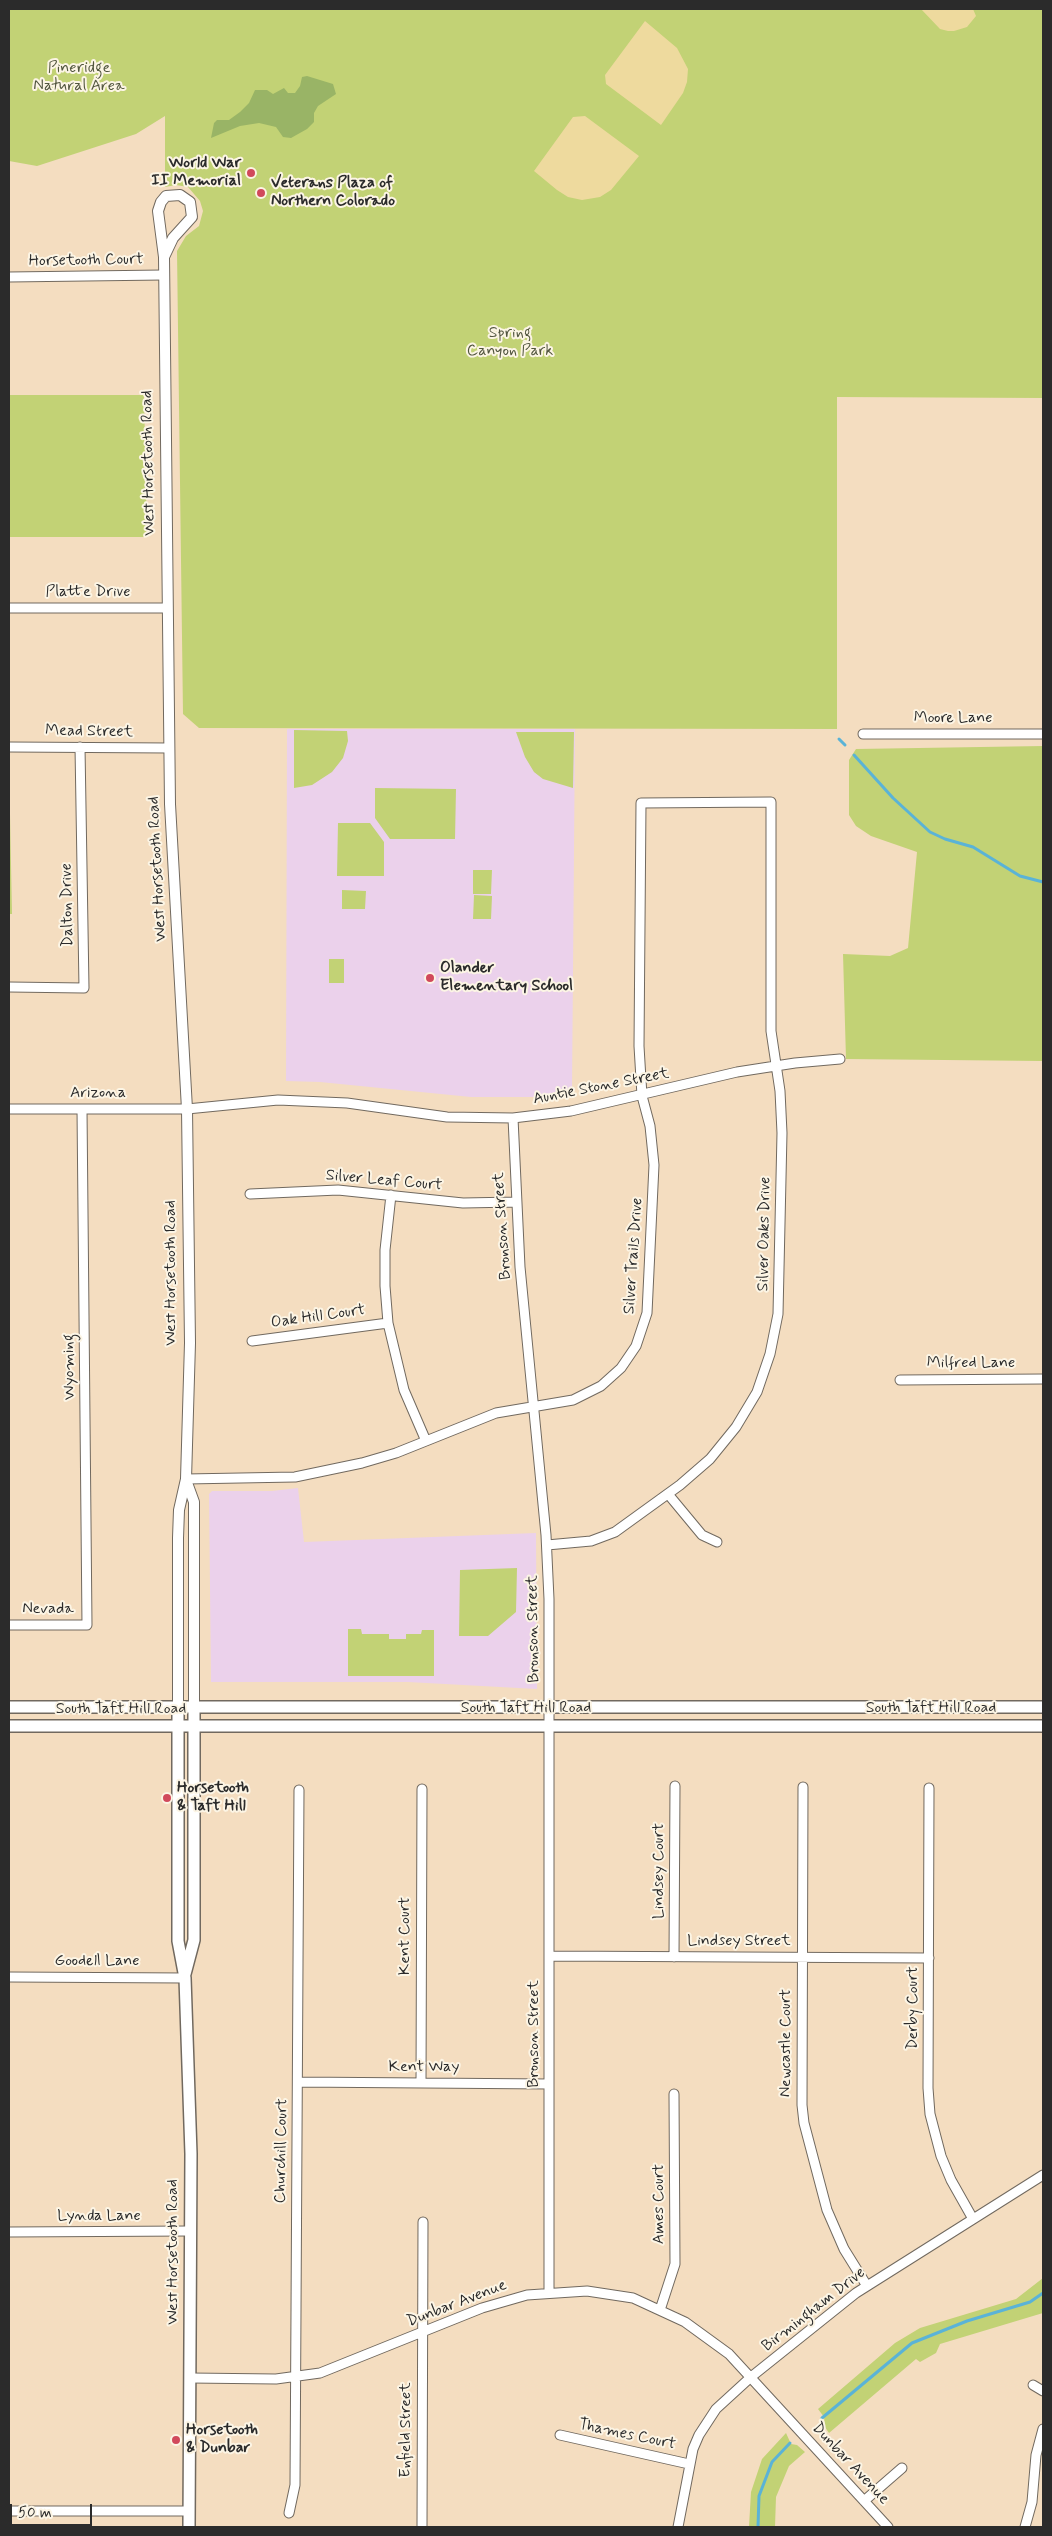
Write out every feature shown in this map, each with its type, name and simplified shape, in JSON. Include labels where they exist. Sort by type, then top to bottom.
[{"type":"main road","name":"South Taft Hill Road","points":[[9,1707],[1043,1707]]},
{"type":"main road","name":"West Horsetooth Road","points":[[178,1707],[178,1941],[185,1978],[191,2154],[189,2527]]},
{"type":"main road","name":"West Horsetooth Road","points":[[185,1978],[194,1940],[194,1707]]},
{"type":"main road","name":"South Taft Hill Road","points":[[9,1726],[1043,1726]]},
{"type":"street","name":"West Horsetooth Road","points":[[164,257],[173,238],[192,216],[190,202],[180,195],[166,196],[159,206],[164,257],[169,748],[187,1108],[190,1343],[186,1479],[178,1520],[178,1707]]},
{"type":"street","name":"Horsetooth Court","points":[[9,277],[163,275]]},
{"type":"street","name":"Platte Drive","points":[[9,608],[167,608]]},
{"type":"street","name":"Moore Lane","points":[[863,734],[1043,734]]},
{"type":"street","name":"Mead Street","points":[[9,747],[169,748]]},
{"type":"street","name":"Dalton Drive","points":[[9,987],[84,988],[80,747]]},
{"type":"street","name":"Silver Trails Drive","points":[[186,1479],[265,1479],[329,1471],[396,1453],[487,1416],[573,1400],[600,1386],[621,1368],[630,1356],[643,1328],[649,1298],[654,1165],[650,1126],[642,1096],[639,1046],[640,803],[771,802]]},
{"type":"street","name":"Silver Oaks Drive","points":[[547,1545],[591,1540],[615,1532],[668,1494],[710,1459],[736,1427],[757,1392],[770,1354],[778,1314],[782,1133],[776,1065],[770,1031],[771,802]]},
{"type":"street","name":"Auntie Stone Street","points":[[187,1108],[278,1100],[381,1106],[447,1117],[513,1118],[571,1111],[642,1096],[736,1072],[776,1065],[840,1059]]},
{"type":"street","name":"Arizona","points":[[9,1109],[187,1108]]},
{"type":"street","name":"Wyoming","points":[[82,1109],[87,1625]]},
{"type":"street","name":"Bronson Street","points":[[513,1118],[516,1202],[547,1545],[551,1707],[549,2292]]},
{"type":"street","name":"Silver Leaf Court","points":[[250,1194],[338,1190],[463,1203],[516,1202]]},
{"type":"street","points":[[391,1195],[385,1250],[388,1323],[404,1390],[426,1441]]},
{"type":"street","name":"Oak Hill Court","points":[[252,1341],[388,1323]]},
{"type":"street","name":"Milfred Lane","points":[[900,1380],[1043,1379]]},
{"type":"street","name":"West Horsetooth Road","points":[[186,1479],[194,1502],[194,1707]]},
{"type":"street","points":[[668,1494],[702,1535],[717,1542]]},
{"type":"street","name":"Nevada","points":[[9,1625],[87,1625]]},
{"type":"street","name":"Lindsey Court","points":[[674,1957],[675,1786]]},
{"type":"street","name":"Newcastle Court","points":[[803,1787],[802,2105],[808,2145],[827,2210],[844,2249],[867,2286]]},
{"type":"street","name":"Derby Court","points":[[929,1788],[930,2114],[941,2156],[951,2180],[973,2219]]},
{"type":"street","name":"Kent Court","points":[[421,2083],[422,1789]]},
{"type":"street","name":"Churchill Court","points":[[289,2512],[295,2485],[299,1790]]},
{"type":"street","name":"Lindsey Street","points":[[550,1956],[929,1958]]},
{"type":"street","name":"Goodell Lane","points":[[9,1977],[185,1978]]},
{"type":"street","name":"Kent Way","points":[[298,2082],[549,2084]]},
{"type":"street","name":"Ames Court","points":[[660,2310],[674,2264],[674,2094]]},
{"type":"street","name":"Birmingham Drive","points":[[678,2527],[689,2464],[699,2435],[716,2409],[751,2377],[867,2286],[1043,2175]]},
{"type":"street","name":"Enfield Street","points":[[422,2527],[423,2222]]},
{"type":"street","name":"Lynda Lane","points":[[9,2232],[190,2231]]},
{"type":"street","name":"Dunbar Avenue","points":[[190,2378],[295,2378],[341,2366],[502,2301],[549,2292],[608,2293],[633,2298],[684,2322],[729,2354],[888,2527]]},
{"type":"street","points":[[1033,2385],[1043,2391]]},
{"type":"street","points":[[1025,2527],[1032,2502],[1036,2455],[1043,2430]]},
{"type":"street","name":"Thames Court","points":[[560,2435],[689,2464]]},
{"type":"street","points":[[864,2502],[902,2468]]},
{"type":"street","points":[[9,2511],[189,2511]]},
{"type":"shaded area","name":"Olander Elementary School","points":[[287,729],[575,729],[572,1090],[536,1097],[471,1097],[320,1082],[286,1081]]},
{"type":"shaded area","points":[[298,1488],[304,1542],[536,1533],[537,1689],[408,1682],[211,1682],[209,1494],[212,1491],[272,1491]]},
{"type":"green space","name":"Spring Canyon Park","points":[[9,9],[1043,9],[1043,398],[837,397],[837,729],[199,728],[183,714],[177,251],[186,236],[199,226],[203,211],[200,201],[188,187],[176,185],[165,187],[165,116],[136,134],[37,166],[9,161]]},
{"type":"green space","points":[[307,76],[333,84],[336,94],[318,106],[314,113],[314,122],[307,129],[291,138],[283,137],[276,127],[259,123],[240,126],[211,138],[214,123],[217,120],[229,120],[240,112],[249,103],[255,90],[267,90],[273,94],[284,88],[288,93],[295,93],[300,86],[302,77]]},
{"type":"green space","points":[[9,395],[144,395],[147,537],[9,537]]},
{"type":"green space","points":[[294,730],[347,731],[348,741],[343,758],[332,772],[312,785],[294,788]]},
{"type":"green space","points":[[516,732],[574,732],[573,788],[543,779],[534,772],[525,757]]},
{"type":"green space","points":[[1043,746],[1043,1061],[846,1059],[843,954],[890,956],[908,948],[917,852],[871,836],[856,826],[849,815],[849,760],[856,749]]},
{"type":"green space","points":[[375,788],[456,789],[455,839],[390,839],[375,818]]},
{"type":"green space","points":[[10,814],[12,914],[9,914]]},
{"type":"green space","points":[[338,823],[370,823],[384,842],[384,876],[337,876]]},
{"type":"green space","points":[[473,870],[492,870],[491,894],[473,894]]},
{"type":"green space","points":[[342,890],[366,891],[365,909],[342,909]]},
{"type":"green space","points":[[474,895],[492,896],[491,919],[473,919]]},
{"type":"green space","points":[[329,959],[344,959],[344,983],[329,983]]},
{"type":"green space","points":[[517,1568],[516,1612],[488,1636],[459,1636],[460,1570]]},
{"type":"green space","points":[[348,1629],[361,1629],[362,1634],[389,1634],[389,1639],[406,1639],[406,1634],[421,1634],[422,1630],[434,1630],[434,1676],[348,1676]]},
{"type":"green space","points":[[1043,2278],[1043,2313],[940,2344],[936,2353],[920,2362],[916,2359],[829,2433],[825,2427],[824,2417],[818,2409],[895,2343],[920,2328],[1016,2299]]},
{"type":"green space","points":[[786,2433],[791,2444],[797,2445],[805,2452],[789,2466],[776,2497],[775,2527],[749,2527],[751,2492],[762,2459]]},
{"type":"sand","points":[[921,9],[973,9],[976,16],[967,27],[948,31],[940,29]]},
{"type":"sand","points":[[645,21],[677,48],[688,69],[687,82],[683,93],[661,125],[606,84],[605,75]]},
{"type":"sand","points":[[585,116],[639,156],[611,190],[600,197],[582,200],[568,197],[534,171],[573,117]]},
{"type":"waterway","points":[[839,739],[845,745]]},
{"type":"waterway","points":[[854,755],[893,798],[930,832],[945,839],[973,847],[1020,876],[1043,882]]},
{"type":"waterway","points":[[822,2418],[912,2343],[967,2321],[1030,2302],[1043,2293]]},
{"type":"waterway","points":[[758,2527],[759,2496],[772,2462],[790,2443]]},
{"type":"place","name":"World War II Memorial","points":[[251,173]]},
{"type":"place","name":"Veterans Plaza of Northern Colorado","points":[[261,193]]},
{"type":"place","name":"Olander Elementary School","points":[[430,978]]},
{"type":"place","name":"Horsetooth & Taft Hill","points":[[167,1798]]},
{"type":"place","name":"Horsetooth & Dunbar","points":[[176,2440]]},
{"type":"park label","name":"Pineridge Natural Area","points":[[79,78]]}]
